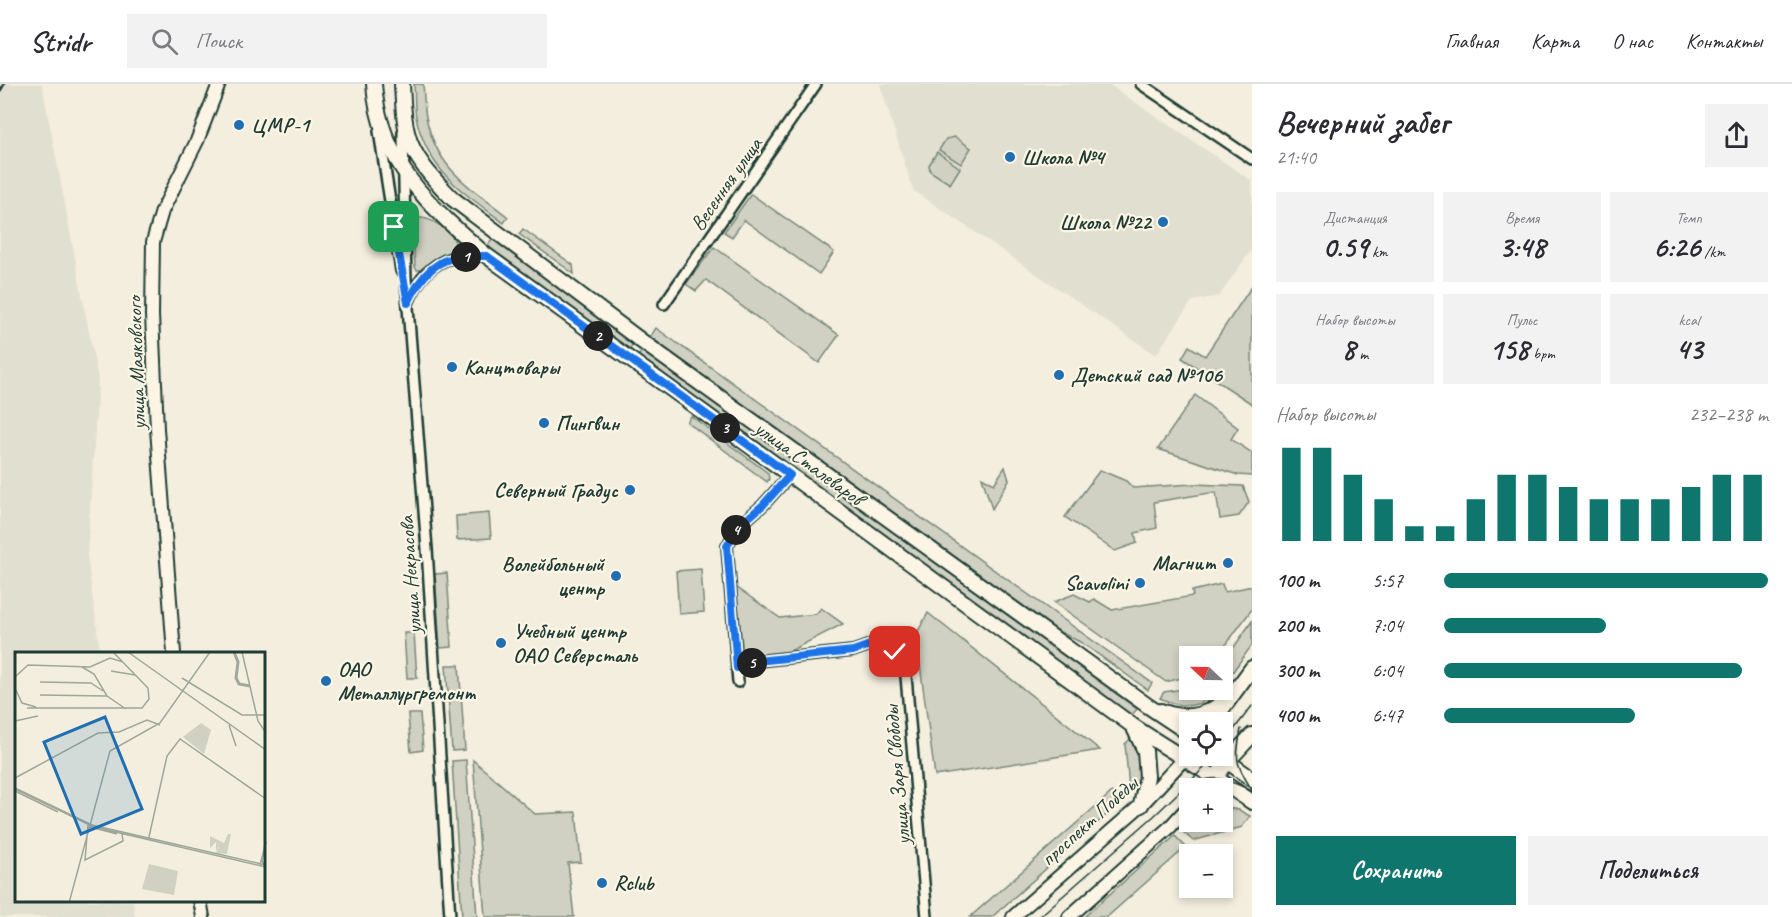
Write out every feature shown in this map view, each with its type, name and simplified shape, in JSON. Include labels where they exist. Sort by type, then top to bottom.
[{"type":"main road","name":"улица Маяковского","points":[[174,652],[157,429],[152,315],[153,242],[162,211],[197,141],[219,84]]},
{"type":"main road","name":"улица Сталеваров","points":[[374,84],[375,102],[385,134],[403,170],[416,189],[440,215],[487,256],[1133,726],[1179,752]]},
{"type":"main road","name":"улица Сталеваров","points":[[402,84],[406,131],[412,146],[429,173],[453,199],[640,340],[1179,727]]},
{"type":"main road","points":[[1233,693],[1252,668]]},
{"type":"main road","points":[[1148,706],[1173,715],[1194,716],[1217,708],[1226,700]]},
{"type":"main road","points":[[1133,726],[1145,751],[1147,777],[1141,805]]},
{"type":"main road","points":[[1233,751],[1252,735]]},
{"type":"main road","name":"проспект Победы","points":[[1013,917],[1141,805],[1179,765]]},
{"type":"main road","name":"улица Сталеваров","points":[[1201,766],[1252,802]]},
{"type":"main road","points":[[1216,777],[1220,766]]},
{"type":"main road","points":[[1233,766],[1252,779]]},
{"type":"main road","points":[[1069,917],[1179,817]]},
{"type":"main road","points":[[200,902],[203,917]]},
{"type":"street","name":"Весенняя улица","points":[[664,304],[816,84]]},
{"type":"street","points":[[1141,84],[1252,159]]},
{"type":"street","points":[[403,100],[408,303]]},
{"type":"street","points":[[375,102],[408,303]]},
{"type":"street","points":[[408,303],[417,284],[434,267],[452,258],[487,256]]},
{"type":"street","name":"улица Некрасова","points":[[408,303],[426,537],[450,917]]},
{"type":"street","points":[[738,682],[727,546],[739,526],[763,505],[790,475]]},
{"type":"street","name":"улица Заря Свободы","points":[[737,668],[757,661],[853,651],[873,644],[895,652],[905,665],[927,917]]},
{"type":"shaded area","points":[[0,84],[42,84],[98,380],[87,555],[100,652],[15,652],[15,902],[133,902],[135,917],[0,917]]},
{"type":"shaded area","points":[[414,84],[423,84],[426,117],[431,135],[446,164],[468,186],[508,217],[504,223],[461,190],[438,166],[429,152],[416,117]]},
{"type":"shaded area","points":[[880,84],[1108,84],[1252,181],[1252,249],[1219,296],[1192,301],[1156,355],[913,190]]},
{"type":"shaded area","points":[[955,137],[971,148],[961,164],[939,150],[946,139]]},
{"type":"shaded area","points":[[937,152],[960,168],[950,184],[930,171],[929,165]]},
{"type":"shaded area","points":[[751,194],[834,252],[819,274],[744,220],[732,237],[724,232]]},
{"type":"shaded area","points":[[419,218],[440,226],[455,242],[452,250],[417,270],[413,228]]},
{"type":"shaded area","points":[[523,229],[573,265],[574,274],[519,234]]},
{"type":"shaded area","points":[[491,240],[634,343],[629,350],[488,246]]},
{"type":"shaded area","points":[[714,247],[839,335],[819,363],[706,280],[696,291],[686,284]]},
{"type":"shaded area","points":[[1252,286],[1252,404],[1182,358],[1189,346],[1205,356]]},
{"type":"shaded area","points":[[656,328],[1152,683],[1148,690],[1082,643],[1060,632],[650,337]]},
{"type":"shaded area","points":[[642,350],[1137,709],[1131,716],[638,357]]},
{"type":"shaded area","points":[[1195,395],[1238,428],[1231,439],[1252,453],[1252,476],[1238,475],[1158,449]]},
{"type":"shaded area","points":[[691,416],[768,473],[767,482],[687,422]]},
{"type":"shaded area","points":[[1005,467],[1009,480],[992,509],[982,477],[994,484]]},
{"type":"shaded area","points":[[1100,470],[1126,481],[1133,488],[1193,484],[1243,486],[1249,502],[1239,516],[1220,519],[1216,492],[1154,502],[1157,528],[1135,533],[1137,543],[1115,551],[1065,517]]},
{"type":"shaded area","points":[[489,513],[491,538],[457,540],[456,516]]},
{"type":"shaded area","points":[[701,569],[704,612],[679,614],[676,571]]},
{"type":"shaded area","points":[[447,573],[452,647],[440,648],[435,574]]},
{"type":"shaded area","points":[[1222,584],[1225,592],[1252,586],[1252,609],[1225,646],[1179,646],[1179,679],[1166,682],[1054,602],[1074,594],[1090,602],[1094,599],[1112,610],[1193,596],[1192,591]]},
{"type":"shaded area","points":[[736,587],[780,618],[816,614],[821,608],[843,624],[745,674]]},
{"type":"shaded area","points":[[928,613],[1100,750],[935,776],[916,635]]},
{"type":"shaded area","points":[[1252,621],[1252,645],[1233,671],[1233,649]]},
{"type":"shaded area","points":[[404,633],[414,633],[417,678],[407,678]]},
{"type":"shaded area","points":[[446,665],[459,665],[465,750],[452,751]]},
{"type":"shaded area","points":[[1179,690],[1179,700],[1207,700],[1191,705],[1176,704],[1160,698],[1164,692]]},
{"type":"shaded area","points":[[408,714],[420,714],[423,750],[411,752]]},
{"type":"shaded area","points":[[1130,739],[1137,751],[1140,764],[1139,777],[1134,791],[1129,788],[1125,744]]},
{"type":"shaded area","points":[[466,760],[477,917],[462,917],[452,761]]},
{"type":"shaded area","points":[[473,760],[535,814],[576,812],[581,862],[568,863],[574,917],[485,917]]},
{"type":"shaded area","points":[[1112,792],[1121,802],[992,917],[970,917]]},
{"type":"shaded area","points":[[1233,809],[1250,816],[1242,827],[1233,830]]},
{"type":"shaded area","points":[[1183,832],[1224,832],[1193,841]]},
{"type":"shaded area","points":[[1175,836],[1183,844],[1179,844],[1179,853],[1107,917],[1084,917]]},
{"type":"tram line","points":[[1233,731],[1252,706]]},
{"type":"tram line","points":[[1241,729],[1237,755],[1239,767],[1252,790]]},
{"type":"tram line","points":[[1039,917],[1154,816],[1206,766]]},
{"type":"tram line","points":[[1233,782],[1252,791]]},
{"type":"railway","points":[[0,91],[4,84]]},
{"type":"place","name":"ЦМР-1","points":[[239,125]]},
{"type":"place","name":"Школа №4","points":[[1010,157]]},
{"type":"place","name":"Школа №22","points":[[1163,222]]},
{"type":"place","name":"Канцтовары","points":[[452,367]]},
{"type":"place","name":"Детский сад №106","points":[[1059,375]]},
{"type":"place","name":"Пингвин","points":[[544,423]]},
{"type":"place","name":"Северный Градус","points":[[630,490]]},
{"type":"place","name":"Магнит","points":[[1228,563]]},
{"type":"place","name":"Волейбольный центр","points":[[616,576]]},
{"type":"place","name":"Scavolini","points":[[1140,583]]},
{"type":"place","name":"Учебный центр ОАО Северсталь","points":[[501,643]]},
{"type":"place","name":"OAO Металлургремонт","points":[[326,681]]},
{"type":"place","name":"Rclub","points":[[602,883]]},
{"type":"route","points":[[394,227],[408,303],[417,284],[434,267],[452,258],[487,256],[790,475],[763,505],[739,526],[727,546],[737,668],[757,661],[853,651],[873,644],[895,652]]}]
